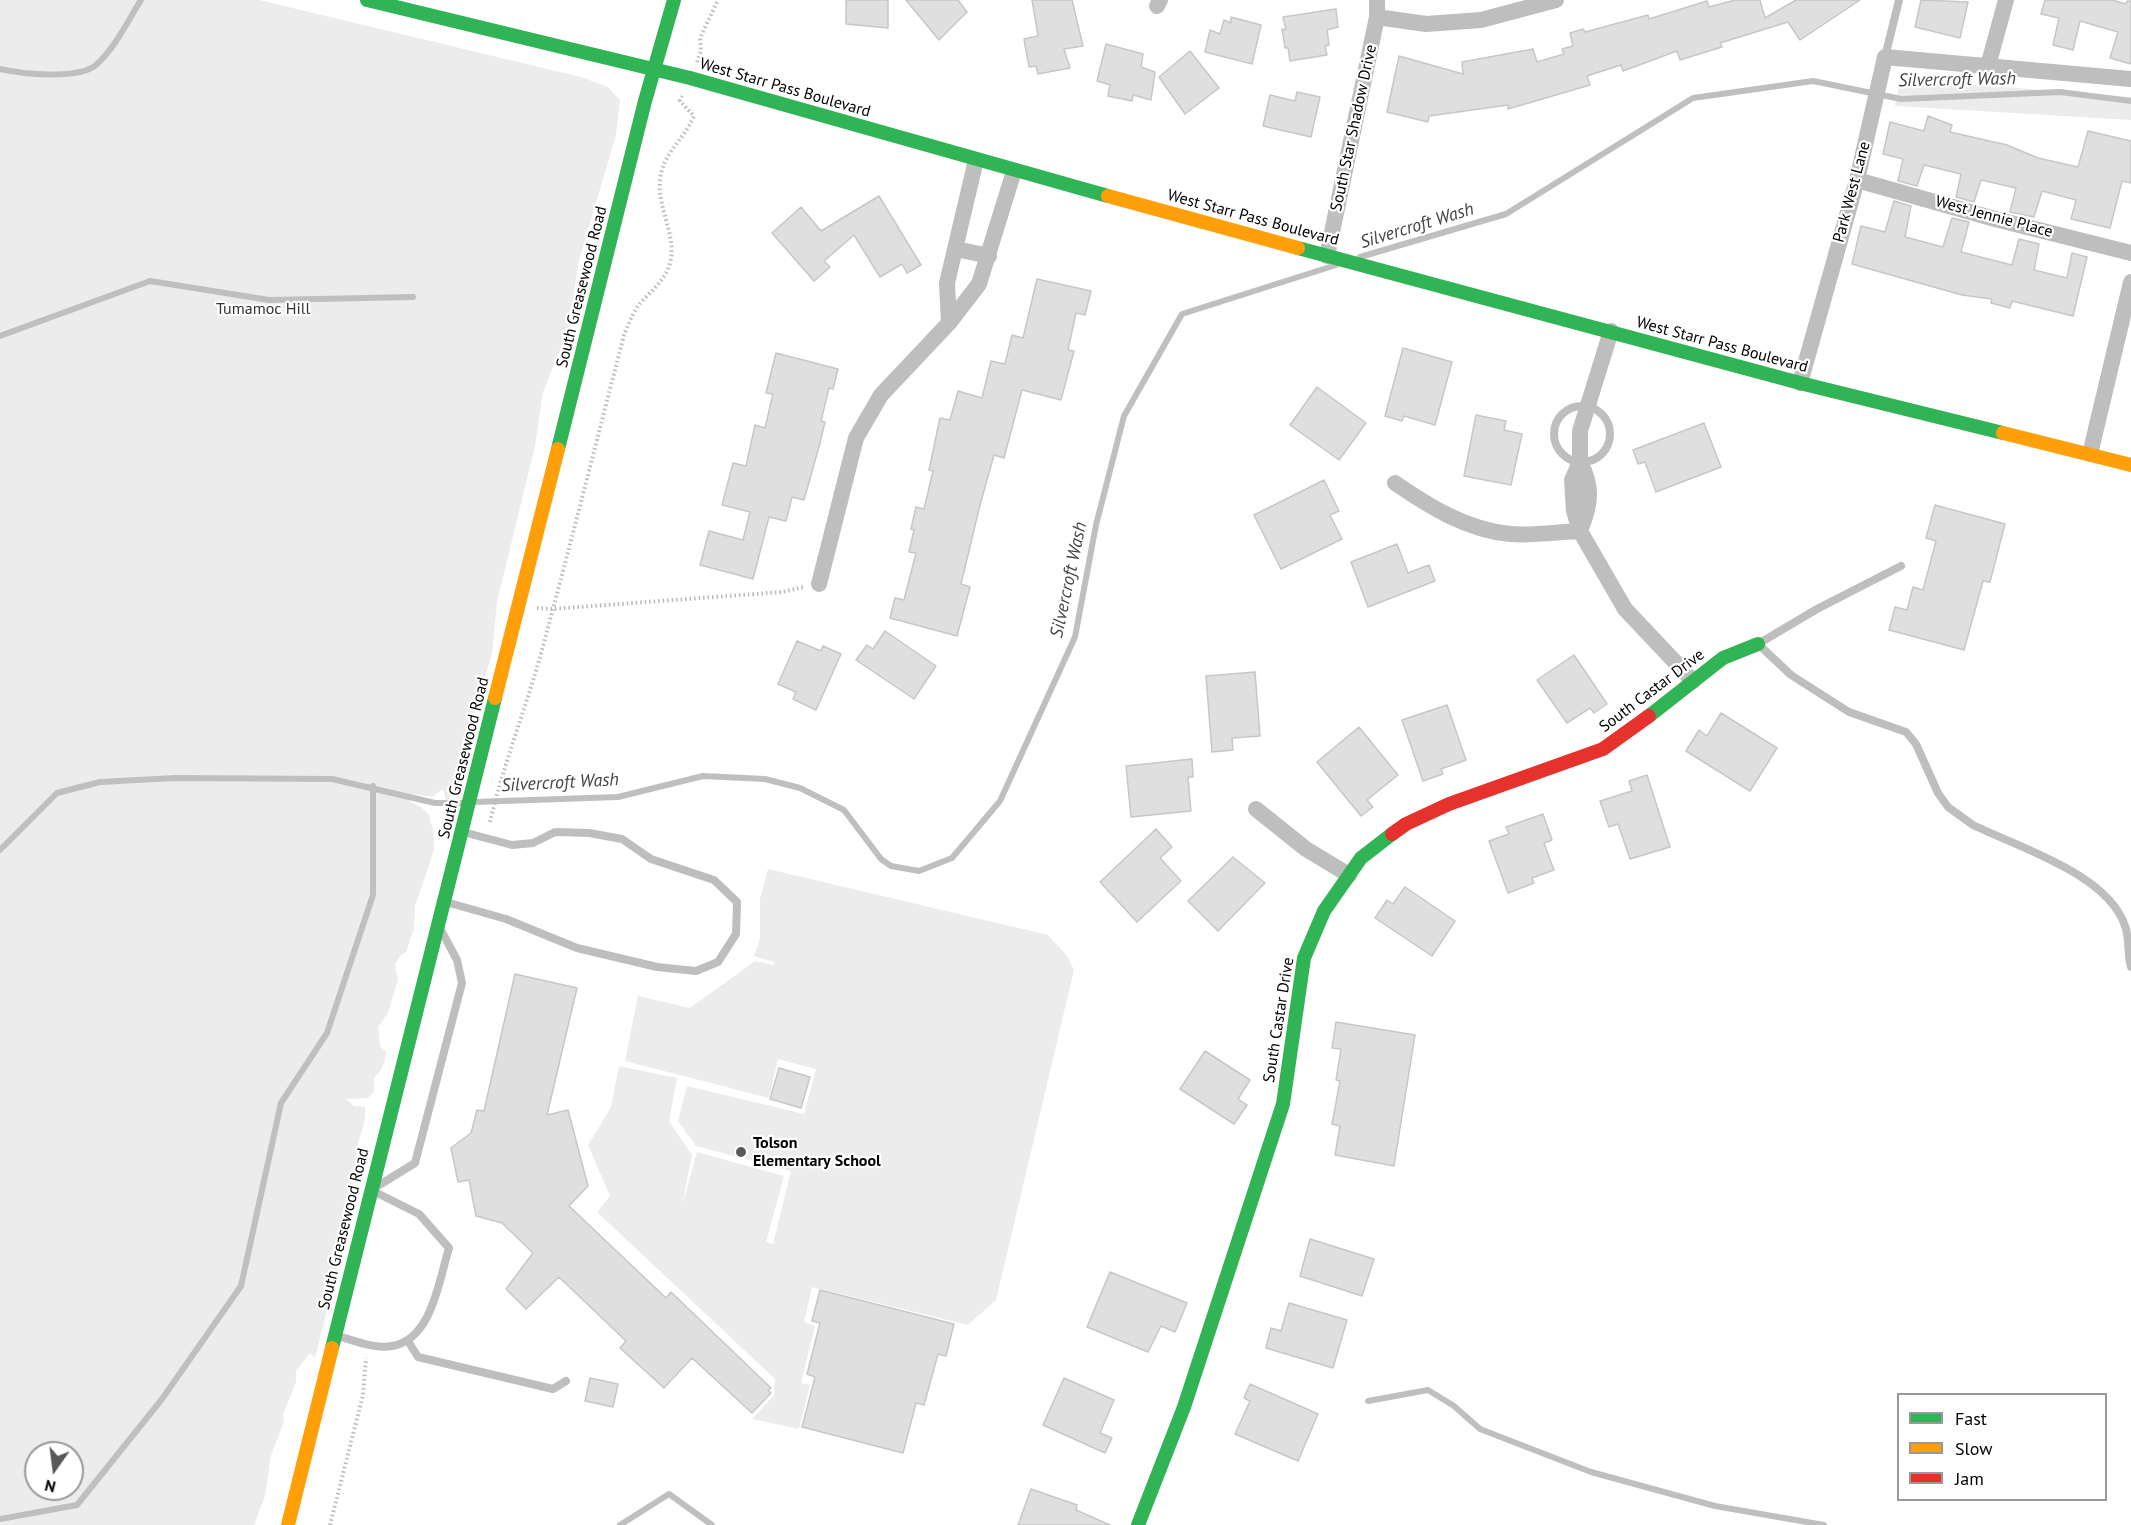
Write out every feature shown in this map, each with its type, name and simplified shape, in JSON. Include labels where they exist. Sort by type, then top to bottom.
[{"type":"street","name":"West Starr Pass Boulevard","points":[[367,0],[654,70],[1014,171],[1800,383],[2131,465]]},
{"type":"street","name":"South Greasewood Road","points":[[288,1525],[518,607],[654,70],[674,0]]},
{"type":"street","points":[[1377,8],[1426,24],[1481,20],[1556,0]]},
{"type":"street","points":[[1988,66],[2006,0]]},
{"type":"street","name":"South Star Shadow Drive","points":[[1327,256],[1377,8]]},
{"type":"street","points":[[1885,57],[2131,79]]},
{"type":"street","name":"Park West Lane","points":[[1800,383],[1857,180],[1885,57]]},
{"type":"street","points":[[949,323],[947,283],[976,160]]},
{"type":"street","points":[[819,584],[856,438],[881,394],[949,323],[979,284],[1014,171]]},
{"type":"street","name":"West Jennie Place","points":[[1857,180],[1995,219],[2131,253]]},
{"type":"street","points":[[956,249],[989,256]]},
{"type":"street","points":[[2090,454],[2131,282]]},
{"type":"street","points":[[1611,331],[1580,431],[1580,462],[1572,480],[1574,511],[1580,531],[1625,609],[1693,681]]},
{"type":"street","points":[[1395,483],[1420,500],[1468,525],[1510,534],[1580,531]]},
{"type":"street","name":"South Castar Drive","points":[[1138,1525],[1184,1407],[1283,1104],[1304,958],[1324,911],[1349,875],[1361,858],[1406,824],[1449,804],[1603,749],[1723,658],[1758,644]]},
{"type":"street","points":[[1256,809],[1306,849],[1349,875]]},
{"type":"lane","name":"Park West Lane","points":[[1885,57],[1899,0]]},
{"type":"lane","points":[[1587,406],[1602,413],[1608,421],[1610,439],[1602,455],[1594,460],[1580,462],[1566,457],[1559,451],[1554,433],[1560,416],[1567,409],[1587,406]]},
{"type":"lane","points":[[1901,566],[1817,609],[1758,644],[1791,675],[1849,712],[1905,732],[1916,744],[1938,793],[1957,815],[1994,836],[2076,873],[2093,885],[2111,904],[2125,926],[2131,968]]},
{"type":"lane","points":[[445,902],[506,919],[577,948],[657,967],[696,971],[718,962],[736,934],[737,902],[714,880],[651,859],[622,839],[589,833],[555,832],[533,843],[512,845],[463,832]]},
{"type":"lane","points":[[371,1190],[415,1163],[462,983],[457,960],[439,927]]},
{"type":"lane","points":[[334,1335],[375,1346],[393,1346],[408,1341],[426,1320],[449,1248],[419,1214],[371,1190]]},
{"type":"lane","points":[[408,1341],[418,1357],[553,1389],[566,1381]]},
{"type":"path","points":[[701,51],[700,38],[718,0]]},
{"type":"path","points":[[490,822],[501,777],[523,718],[624,335],[638,306],[669,267],[672,245],[661,205],[660,182],[667,154],[688,129],[694,116],[685,105]]},
{"type":"path","points":[[518,607],[552,609],[782,592],[819,584]]},
{"type":"path","points":[[330,1525],[363,1395],[366,1357]]},
{"type":"green space","name":"Tumamoc Hill","points":[[0,0],[259,0],[581,77],[608,87],[620,100],[616,135],[579,260],[568,330],[543,392],[535,446],[497,602],[492,653],[450,799],[446,800],[443,789],[432,797],[412,794],[410,802],[421,807],[429,815],[434,835],[434,850],[415,906],[414,929],[406,952],[399,957],[395,965],[398,979],[388,1013],[378,1027],[380,1046],[386,1052],[383,1066],[374,1078],[374,1091],[368,1098],[346,1099],[354,1106],[365,1107],[356,1153],[357,1181],[349,1189],[353,1207],[315,1358],[310,1353],[296,1371],[296,1382],[271,1455],[265,1496],[254,1525],[0,1525]]},
{"type":"green space","points":[[1900,79],[2131,97],[2131,120],[1895,106]]},
{"type":"green space","points":[[768,869],[1048,935],[1068,957],[1074,970],[996,1300],[968,1325],[812,1287],[804,1322],[815,1326],[801,1383],[810,1385],[799,1429],[752,1419],[774,1395],[775,1379],[597,1212],[610,1196],[588,1145],[611,1107],[619,1066],[677,1078],[669,1121],[692,1155],[682,1206],[697,1152],[784,1176],[766,1242],[773,1244],[791,1171],[696,1146],[678,1121],[687,1086],[804,1114],[816,1069],[778,1059],[769,1098],[625,1061],[638,996],[690,1008],[755,961],[774,965],[774,962],[754,956],[760,939],[760,899]]},
{"type":"building","points":[[846,0],[888,0],[888,28],[846,24]]},
{"type":"building","points":[[906,0],[958,0],[967,12],[939,40]]},
{"type":"building","points":[[1032,0],[1072,0],[1083,46],[1064,49],[1070,68],[1038,74],[1036,66],[1029,67],[1024,39],[1038,36]]},
{"type":"building","points":[[1735,0],[1760,0],[1765,18],[1796,0],[1860,0],[1800,40],[1788,22],[1720,43],[1722,47],[1680,60],[1677,51],[1623,71],[1621,65],[1587,76],[1590,85],[1508,109],[1508,105],[1429,116],[1428,122],[1387,112],[1399,56],[1463,74],[1462,62],[1533,49],[1537,62],[1564,54],[1562,49],[1573,46],[1570,33],[1583,29],[1585,32],[1648,15],[1649,19],[1707,1],[1709,7]]},
{"type":"building","points":[[1921,0],[1968,2],[1960,38],[1915,27]]},
{"type":"building","points":[[2045,0],[2112,0],[2126,4],[2127,1],[2131,1],[2131,64],[2110,58],[2118,32],[2080,21],[2073,50],[2053,45],[2059,18],[2041,14]]},
{"type":"building","points":[[1336,9],[1338,27],[1327,30],[1329,45],[1325,46],[1327,55],[1290,61],[1288,48],[1285,48],[1282,29],[1286,30],[1283,17]]},
{"type":"building","points":[[1231,17],[1261,25],[1252,64],[1205,52],[1210,30],[1220,34],[1224,20],[1231,23]]},
{"type":"building","points":[[1106,44],[1143,54],[1141,67],[1155,72],[1151,100],[1133,95],[1132,101],[1108,96],[1110,85],[1097,81]]},
{"type":"building","points":[[1190,51],[1219,88],[1185,114],[1159,77]]},
{"type":"building","points":[[1297,92],[1320,97],[1311,137],[1263,126],[1270,95],[1295,101]]},
{"type":"building","points":[[1928,116],[1952,125],[1950,132],[2007,145],[2038,158],[2078,167],[2088,131],[2131,141],[2131,183],[2122,181],[2110,228],[2071,219],[2076,200],[2042,191],[2034,217],[2010,212],[2016,188],[1981,180],[1974,202],[1956,197],[1961,174],[1924,165],[1917,186],[1898,181],[1903,159],[1883,154],[1890,122],[1924,131]]},
{"type":"building","points":[[879,196],[921,265],[907,273],[902,264],[880,277],[854,235],[824,261],[830,267],[814,281],[772,233],[801,207],[821,231]]},
{"type":"building","points":[[1894,201],[1911,206],[1905,237],[1943,247],[1952,218],[1969,222],[1961,252],[2012,265],[2019,239],[2039,244],[2034,270],[2067,278],[2072,253],[2087,257],[2073,316],[2012,301],[2010,308],[1991,303],[1992,299],[1962,295],[1852,264],[1861,226],[1885,232]]},
{"type":"building","points":[[1037,279],[1091,291],[1085,315],[1076,313],[1068,350],[1074,351],[1061,400],[1022,390],[1004,458],[994,455],[980,505],[961,584],[970,587],[957,636],[890,618],[895,598],[904,600],[916,553],[909,552],[914,530],[911,529],[916,507],[924,509],[933,471],[929,470],[940,418],[950,420],[958,391],[982,398],[991,361],[1005,364],[1012,335],[1023,338]]},
{"type":"building","points":[[1403,348],[1452,362],[1435,425],[1404,416],[1402,421],[1385,416]]},
{"type":"building","points":[[776,353],[838,369],[833,389],[829,388],[821,421],[825,422],[804,500],[792,497],[786,521],[769,517],[753,579],[700,565],[709,531],[743,540],[750,512],[722,505],[733,463],[746,466],[755,425],[765,428],[773,394],[766,393]]},
{"type":"building","points":[[1317,387],[1366,423],[1339,460],[1290,425]]},
{"type":"building","points":[[1476,415],[1506,421],[1504,430],[1522,434],[1511,485],[1464,476]]},
{"type":"building","points":[[1704,423],[1721,467],[1656,492],[1645,462],[1638,464],[1633,450]]},
{"type":"building","points":[[1324,480],[1339,511],[1330,515],[1342,539],[1281,569],[1254,515]]},
{"type":"building","points":[[1935,505],[2005,524],[1990,582],[1983,581],[1964,650],[1889,630],[1895,607],[1907,610],[1913,587],[1923,590],[1936,541],[1926,538]]},
{"type":"building","points":[[1397,544],[1408,573],[1429,565],[1435,581],[1368,607],[1351,562]]},
{"type":"building","points":[[885,631],[936,666],[914,699],[856,660],[867,645],[873,649]]},
{"type":"building","points":[[797,641],[821,651],[823,646],[841,654],[816,710],[793,699],[796,692],[778,684]]},
{"type":"building","points":[[1574,655],[1607,704],[1594,713],[1590,708],[1567,723],[1537,680]]},
{"type":"building","points":[[1255,672],[1260,736],[1232,738],[1233,750],[1212,752],[1206,676]]},
{"type":"building","points":[[1447,705],[1466,760],[1441,769],[1443,774],[1423,781],[1402,720]]},
{"type":"building","points":[[1721,713],[1777,748],[1750,791],[1686,751],[1699,730],[1707,736]]},
{"type":"building","points":[[1359,727],[1398,775],[1367,800],[1373,807],[1361,816],[1317,762]]},
{"type":"building","points":[[1192,759],[1193,777],[1188,777],[1191,811],[1131,817],[1126,766]]},
{"type":"building","points":[[1647,775],[1670,847],[1630,859],[1618,824],[1609,827],[1600,801],[1632,791],[1629,781]]},
{"type":"building","points":[[1543,814],[1552,840],[1544,843],[1554,870],[1532,878],[1534,883],[1508,893],[1489,841],[1509,834],[1506,827]]},
{"type":"building","points":[[1156,829],[1172,847],[1160,858],[1181,881],[1137,922],[1100,882]]},
{"type":"building","points":[[1233,857],[1265,883],[1218,931],[1188,901]]},
{"type":"building","points":[[1405,887],[1455,921],[1432,956],[1375,918],[1387,900],[1393,904]]},
{"type":"building","points":[[515,974],[577,988],[547,1115],[568,1110],[588,1186],[569,1206],[666,1298],[671,1292],[771,1388],[768,1390],[771,1393],[752,1413],[692,1358],[664,1388],[620,1348],[626,1341],[559,1277],[526,1309],[506,1289],[533,1253],[502,1223],[476,1216],[469,1180],[458,1182],[451,1148],[471,1133],[477,1110],[484,1111]]},
{"type":"building","points":[[1336,1022],[1415,1035],[1394,1166],[1335,1155],[1340,1126],[1332,1124],[1340,1081],[1336,1080],[1341,1049],[1332,1048]]},
{"type":"building","points":[[1205,1051],[1250,1080],[1238,1099],[1247,1105],[1234,1124],[1180,1089]]},
{"type":"building","points":[[779,1068],[810,1077],[801,1108],[770,1099]]},
{"type":"building","points":[[1310,1239],[1374,1259],[1362,1296],[1300,1276]]},
{"type":"building","points":[[1110,1272],[1187,1303],[1175,1332],[1161,1326],[1148,1352],[1087,1327]]},
{"type":"building","points":[[820,1290],[954,1324],[946,1356],[938,1354],[924,1405],[916,1403],[903,1453],[802,1427],[815,1377],[807,1374],[820,1323],[812,1321]]},
{"type":"building","points":[[1289,1303],[1347,1320],[1333,1368],[1266,1348],[1271,1328],[1281,1331]]},
{"type":"building","points":[[590,1378],[618,1384],[613,1407],[585,1401]]},
{"type":"building","points":[[1064,1378],[1114,1400],[1100,1433],[1112,1438],[1105,1453],[1043,1425]]},
{"type":"building","points":[[1250,1384],[1318,1414],[1298,1461],[1235,1434],[1250,1401],[1244,1398]]},
{"type":"building","points":[[1031,1489],[1077,1505],[1076,1510],[1110,1525],[1018,1525]]},
{"type":"waterway","points":[[0,69],[50,74],[88,70],[109,51],[141,0]]},
{"type":"waterway","name":"Silvercroft Wash","points":[[1360,257],[1506,214],[1693,98],[1813,81],[1901,99],[2060,92],[2131,101]]},
{"type":"waterway","name":"Silvercroft Wash","points":[[474,802],[618,797],[703,776],[765,779],[800,788],[844,810],[881,859],[891,866],[919,871],[952,858],[1000,801],[1075,637],[1096,525],[1124,416],[1182,314],[1336,265]]},
{"type":"waterway","points":[[0,336],[150,281],[269,300],[413,297]]},
{"type":"waterway","name":"Silvercroft Wash","points":[[0,850],[57,793],[100,782],[175,778],[332,779],[435,803],[463,803]]},
{"type":"waterway","points":[[0,1519],[77,1505],[162,1399],[241,1286],[281,1103],[327,1033],[373,895],[373,786]]},
{"type":"waterway","points":[[1368,1401],[1428,1390],[1454,1406],[1480,1429],[1591,1472],[1715,1506],[1824,1525]]},
{"type":"waterway","points":[[620,1525],[669,1494],[712,1525]]},
{"type":"traffic: fast","points":[[367,0],[690,78],[1108,196]]},
{"type":"traffic: fast","points":[[558,449],[645,101],[674,0]]},
{"type":"traffic: fast","points":[[1298,248],[1800,383],[2003,433]]},
{"type":"traffic: fast","points":[[1649,716],[1723,658],[1758,644]]},
{"type":"traffic: fast","points":[[332,1348],[495,698]]},
{"type":"traffic: fast","points":[[1138,1525],[1184,1407],[1283,1104],[1304,958],[1324,911],[1361,858],[1392,834]]},
{"type":"traffic: slow","points":[[1108,196],[1298,248]]},
{"type":"traffic: slow","points":[[2003,433],[2131,465]]},
{"type":"traffic: slow","points":[[495,698],[558,449]]},
{"type":"traffic: slow","points":[[288,1525],[332,1348]]},
{"type":"traffic: jam","points":[[1392,834],[1406,824],[1449,804],[1603,749],[1649,716]]},
{"type":"place","name":"Tolson Elementary School","points":[[741,1152]]}]
